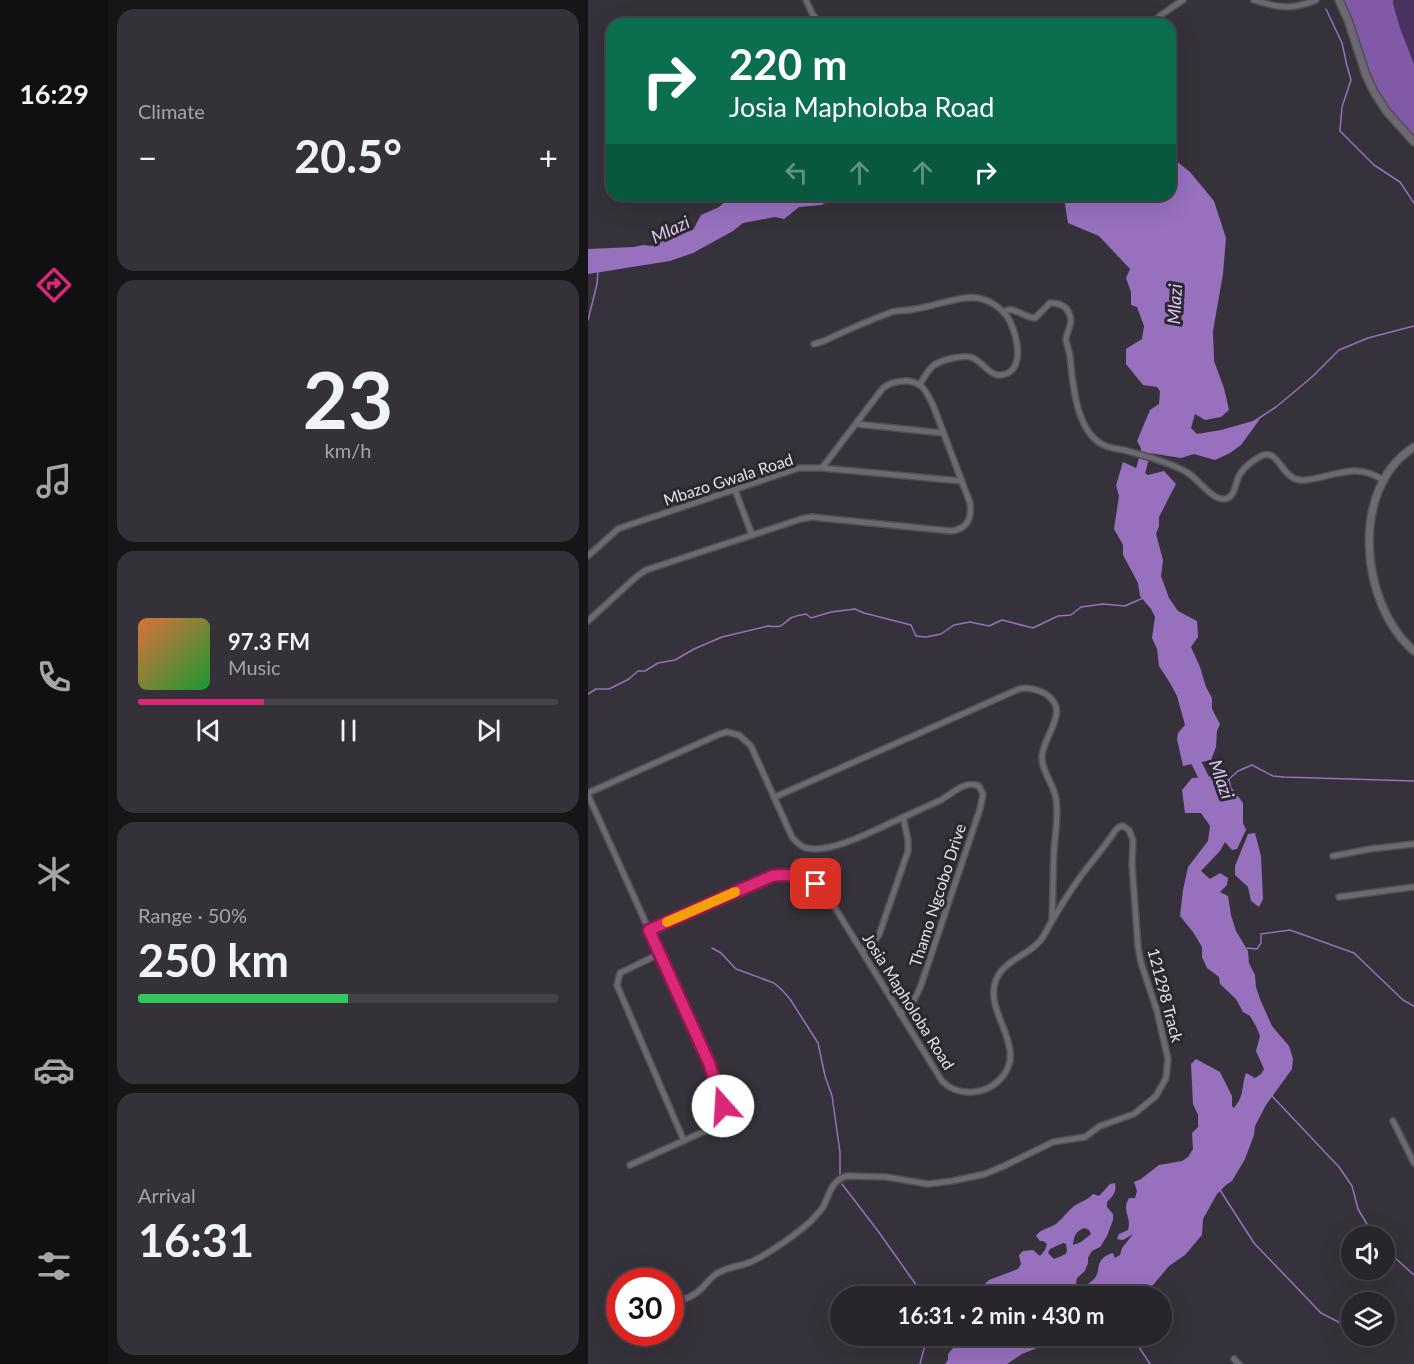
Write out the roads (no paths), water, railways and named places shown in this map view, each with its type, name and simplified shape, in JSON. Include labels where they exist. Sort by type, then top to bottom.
[{"type":"street","points":[[806,0],[816,18]]},
{"type":"street","points":[[1158,18],[1183,0]]},
{"type":"street","points":[[1254,0],[1290,8],[1316,0]]},
{"type":"street","points":[[1339,0],[1374,92],[1387,112],[1414,142]]},
{"type":"street","points":[[814,344],[893,312],[913,310],[964,298],[979,298],[992,303],[1004,312],[1011,322],[1016,340],[1017,359],[1012,370],[1003,375],[993,374],[974,358],[964,356],[933,366],[919,385]]},
{"type":"street","points":[[1004,312],[1012,309],[1035,318],[1050,303],[1059,304],[1067,309],[1071,322],[1066,342],[1080,412],[1089,432],[1107,446],[1174,466],[1223,500],[1231,496],[1238,477],[1246,467],[1265,454],[1275,458],[1285,473],[1296,480],[1359,471],[1372,472],[1383,480]]},
{"type":"street","points":[[589,619],[646,570],[795,521],[812,517],[946,531],[958,530],[966,525],[970,515],[970,503],[929,397],[919,385],[909,381],[886,385],[822,468]]},
{"type":"street","points":[[856,424],[942,433]]},
{"type":"street","points":[[1414,447],[1397,461],[1383,480],[1375,501],[1369,547],[1376,591],[1389,619],[1403,640],[1414,651]]},
{"type":"street","name":"Mbazo Gwala Road","points":[[588,556],[618,530],[626,526],[799,468],[822,468],[961,481]]},
{"type":"street","points":[[735,490],[752,535]]},
{"type":"street","points":[[775,797],[1019,689],[1036,690],[1052,700],[1057,711],[1042,754],[1043,764],[1056,801],[1052,920]]},
{"type":"street","points":[[630,1164],[714,1127],[723,1106],[709,1063],[588,794],[727,732],[739,735],[752,746],[792,837],[798,844],[807,848],[825,848],[850,842],[903,817],[908,851],[879,935],[862,951]]},
{"type":"street","name":"Thamo Ngcobo Drive","points":[[900,1014],[910,1005],[918,992],[983,800],[982,791],[979,786],[972,784],[961,787],[943,799],[903,817]]},
{"type":"street","name":"121298 Track","points":[[684,1299],[695,1294],[712,1276],[756,1260],[797,1232],[822,1208],[830,1189],[838,1179],[847,1176],[886,1177],[928,1184],[985,1174],[1053,1142],[1085,1137],[1100,1126],[1134,1114],[1156,1096],[1166,1078],[1167,1047],[1138,947],[1132,864],[1133,840],[1127,828],[1119,827],[1076,883],[1052,920]]},
{"type":"street","points":[[1333,856],[1414,844]]},
{"type":"street","name":"Josia Mapholoba Road","points":[[649,930],[772,876],[798,876],[809,880],[822,889],[843,919],[936,1072],[946,1085],[968,1092],[992,1087],[1007,1070],[1010,1055],[1007,1037],[995,1003],[995,981],[1007,965],[1040,941],[1052,920]]},
{"type":"street","points":[[1339,897],[1414,887]]},
{"type":"street","points":[[659,954],[620,973],[617,985],[684,1141]]},
{"type":"street","points":[[1393,1121],[1414,1162]]},
{"type":"street","points":[[1234,1359],[1239,1364]]},
{"type":"water","points":[[1176,161],[1190,172],[1214,201],[1226,238],[1223,274],[1213,331],[1214,361],[1229,410],[1221,417],[1205,420],[1195,414],[1191,428],[1197,434],[1260,419],[1241,445],[1215,460],[1194,454],[1181,458],[1143,452],[1137,441],[1150,410],[1159,404],[1160,391],[1157,387],[1143,385],[1126,364],[1126,349],[1142,339],[1144,326],[1137,307],[1131,305],[1131,292],[1126,278],[1130,269],[1099,236],[1068,223],[1064,201],[1176,201]]},
{"type":"water","points":[[726,201],[829,201],[821,205],[799,207],[784,219],[775,217],[743,223],[693,253],[670,261],[588,274],[588,249],[652,246],[659,240],[693,230],[701,215]]},
{"type":"water","points":[[1123,462],[1148,475],[1164,471],[1176,484],[1159,517],[1156,534],[1163,560],[1161,576],[1169,598],[1178,611],[1197,621],[1198,637],[1191,647],[1212,698],[1212,709],[1220,724],[1211,760],[1183,766],[1177,739],[1178,733],[1185,725],[1177,696],[1159,666],[1157,649],[1152,638],[1155,617],[1140,596],[1138,583],[1123,555],[1123,545],[1114,529],[1119,496],[1116,485]]},
{"type":"water","points":[[1229,775],[1231,787],[1243,803],[1243,823],[1246,830],[1237,849],[1232,850],[1225,842],[1220,851],[1201,871],[1210,879],[1220,873],[1228,878],[1227,885],[1220,892],[1228,896],[1236,931],[1248,951],[1249,963],[1255,975],[1260,999],[1272,1026],[1289,1046],[1293,1059],[1292,1069],[1266,1105],[1255,1126],[1245,1159],[1232,1181],[1217,1194],[1203,1219],[1202,1235],[1185,1255],[1169,1266],[1151,1286],[1085,1286],[1096,1276],[1103,1258],[1113,1253],[1115,1258],[1120,1255],[1122,1248],[1133,1234],[1123,1240],[1117,1239],[1119,1234],[1128,1230],[1126,1207],[1129,1198],[1135,1198],[1137,1191],[1134,1182],[1159,1165],[1182,1161],[1193,1149],[1192,1133],[1198,1127],[1198,1115],[1193,1104],[1191,1064],[1196,1059],[1220,1072],[1232,1096],[1234,1108],[1241,1095],[1246,1073],[1255,1078],[1264,1069],[1256,1051],[1260,1036],[1257,1028],[1250,1016],[1243,1012],[1236,999],[1220,984],[1219,977],[1207,968],[1202,957],[1202,947],[1180,916],[1188,867],[1208,841],[1210,826],[1201,813],[1185,813],[1182,790],[1192,778]]},
{"type":"water","points":[[1255,833],[1261,856],[1263,899],[1259,907],[1251,901],[1248,887],[1235,875],[1235,866],[1248,834]]},
{"type":"water","points":[[1115,1183],[1114,1194],[1107,1202],[1107,1207],[1113,1214],[1113,1220],[1107,1236],[1100,1247],[1092,1251],[1085,1271],[1077,1278],[1075,1286],[983,1286],[989,1280],[1018,1269],[1021,1264],[1019,1255],[1023,1251],[1033,1250],[1040,1256],[1047,1244],[1040,1241],[1036,1236],[1038,1233],[1056,1224],[1075,1205],[1093,1194],[1099,1196],[1110,1184]],"holes":[[[1084,1228],[1091,1234],[1073,1245],[1075,1235],[1079,1231]],[[1063,1243],[1066,1244],[1066,1254],[1054,1259],[1048,1253],[1050,1249]]]},
{"type":"water","points":[[955,1346],[1042,1346],[1022,1354],[1007,1364],[945,1364],[948,1354]]},
{"type":"waterway","points":[[1326,9],[1342,43],[1351,80],[1342,107],[1340,131],[1374,165],[1400,182],[1414,203]]},
{"type":"waterway","points":[[588,320],[598,271]]},
{"type":"waterway","points":[[1253,422],[1276,407],[1312,377],[1339,350],[1368,338],[1414,326]]},
{"type":"waterway","name":"Mlazi","points":[[1137,485],[1149,439]]},
{"type":"waterway","points":[[588,694],[596,689],[609,689],[629,679],[638,671],[645,671],[658,663],[675,660],[722,637],[768,626],[780,626],[791,618],[806,614],[811,618],[831,612],[855,609],[911,625],[916,636],[926,637],[941,634],[954,625],[970,622],[989,626],[1002,620],[1033,628],[1058,616],[1071,615],[1081,607],[1103,604],[1125,606],[1143,598]]},
{"type":"waterway","name":"Mlazi","points":[[1197,748],[1196,762],[1210,790]]},
{"type":"waterway","points":[[1229,779],[1238,771],[1252,765],[1273,776],[1414,781]]},
{"type":"waterway","points":[[1247,948],[1257,949],[1261,943],[1261,934],[1290,930],[1354,953],[1403,1000],[1414,1006]]},
{"type":"waterway","points":[[712,948],[721,953],[736,969],[774,983],[782,990],[818,1043],[832,1096],[840,1152],[840,1174]]},
{"type":"waterway","points":[[1272,1096],[1339,1167],[1352,1186],[1358,1209],[1368,1226]]},
{"type":"waterway","points":[[842,1184],[917,1286]]},
{"type":"waterway","points":[[1220,1190],[1254,1243],[1321,1313],[1341,1323]]},
{"type":"waterway","points":[[1395,1258],[1414,1275]]},
{"type":"waterway","points":[[920,1364],[925,1346]]},
{"type":"waterway","points":[[1138,1346],[1150,1364]]}]
